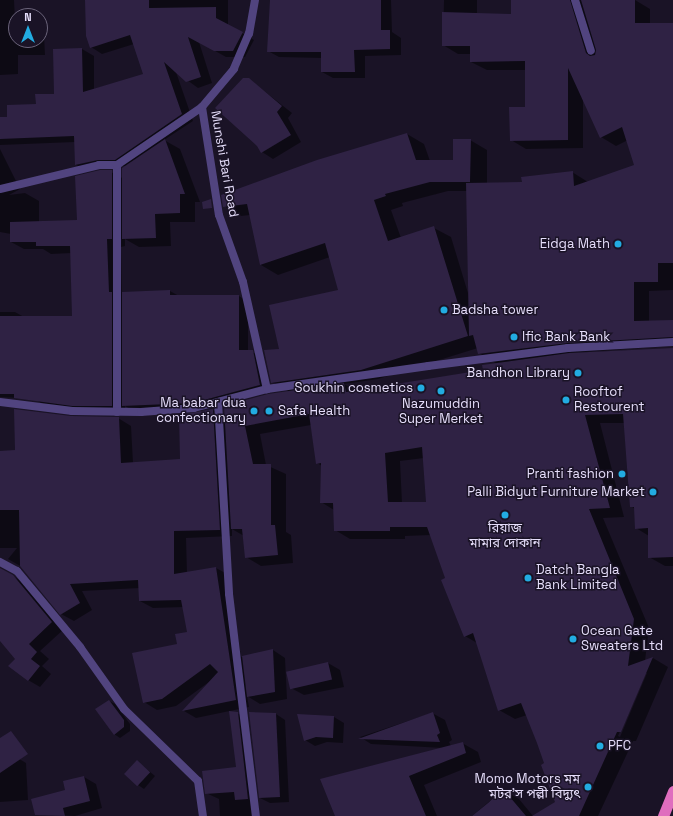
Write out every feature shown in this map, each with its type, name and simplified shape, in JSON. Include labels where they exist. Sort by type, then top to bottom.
[{"type":"highway","points":[[662,816],[673,791]]},
{"type":"street","name":"Munshi Bari Road","points":[[255,0],[248,33],[234,69],[202,107],[219,215],[243,282],[267,389]]},
{"type":"street","points":[[575,0],[591,51]]},
{"type":"street","points":[[0,189],[99,165],[117,165],[202,107]]},
{"type":"street","points":[[117,165],[117,412]]},
{"type":"street","points":[[0,402],[72,411],[117,412],[194,408],[267,389],[568,348],[673,342]]},
{"type":"street","points":[[218,402],[228,594],[256,816]]},
{"type":"street","points":[[0,562],[17,571],[80,647],[124,709],[198,781],[203,816]]},
{"type":"building","points":[[85,0],[149,0],[149,8],[216,7],[216,18],[243,32],[233,51],[214,51],[188,37],[201,77],[186,82],[164,62],[182,114],[115,160],[98,160],[75,165],[74,136],[0,139],[0,117],[7,117],[7,105],[36,104],[35,94],[54,94],[53,49],[82,48],[83,92],[143,74],[130,35],[90,48],[86,36]]},
{"type":"building","points":[[270,0],[381,0],[381,30],[390,30],[390,49],[354,50],[355,72],[321,72],[321,52],[267,52]]},
{"type":"building","points":[[511,0],[570,0],[586,53],[590,56],[595,55],[596,50],[581,0],[635,0],[635,23],[673,23],[673,263],[658,263],[658,282],[634,282],[634,321],[673,320],[673,337],[568,343],[478,354],[473,335],[469,336],[466,183],[522,182],[521,177],[573,171],[574,186],[634,165],[622,127],[600,138],[568,68],[568,140],[510,141],[509,107],[525,107],[525,61],[470,62],[470,46],[442,46],[442,12],[511,14]]},
{"type":"building","points":[[243,78],[249,78],[282,106],[277,112],[291,135],[261,153],[257,146],[215,108]]},
{"type":"building","points":[[407,133],[416,160],[453,160],[453,139],[471,139],[470,182],[430,182],[385,194],[386,196],[374,200],[388,241],[434,226],[468,336],[361,370],[271,383],[264,350],[279,349],[269,305],[338,290],[325,243],[260,265],[247,204],[223,207],[221,195],[317,160]]},
{"type":"building","points":[[165,139],[185,194],[180,194],[180,213],[155,214],[156,238],[122,239],[122,168]]},
{"type":"building","points":[[100,170],[112,170],[112,239],[107,239],[109,292],[112,292],[112,406],[72,406],[14,398],[14,394],[0,394],[0,316],[72,316],[70,246],[36,246],[36,242],[10,242],[10,222],[77,220],[75,176]]},
{"type":"building","points":[[211,199],[212,208],[203,209],[202,202]]},
{"type":"building","points":[[170,290],[170,295],[239,295],[239,350],[253,350],[260,385],[193,403],[122,406],[122,292]]},
{"type":"building","points":[[673,348],[673,557],[648,558],[648,528],[635,529],[634,507],[630,507],[623,414],[585,415],[610,508],[589,509],[634,619],[628,666],[653,657],[621,732],[617,732],[579,816],[532,816],[555,802],[541,765],[544,763],[537,743],[521,703],[498,711],[473,633],[464,637],[441,580],[445,578],[427,527],[390,527],[390,531],[334,531],[333,503],[320,503],[321,463],[316,464],[309,414],[245,426],[253,464],[271,464],[271,525],[275,525],[278,555],[245,558],[242,529],[231,529],[224,406],[268,394],[344,383],[346,392],[483,370],[482,365],[569,353]],"holes":[[[422,447],[426,502],[388,502],[385,453]]]},
{"type":"building","points":[[14,409],[71,416],[119,417],[121,463],[180,459],[179,415],[213,409],[220,530],[174,531],[174,574],[216,567],[236,700],[182,711],[218,672],[210,664],[162,699],[143,703],[132,653],[177,644],[175,634],[187,632],[181,600],[139,601],[138,580],[70,584],[80,603],[60,615],[20,566],[19,510],[0,510],[0,451],[15,450]]},
{"type":"building","points":[[0,568],[13,575],[52,622],[29,644],[37,652],[31,659],[40,666],[28,681],[8,666],[15,659],[0,641]]},
{"type":"building","points":[[273,649],[275,692],[247,697],[242,656]]},
{"type":"building","points":[[328,662],[332,680],[290,689],[286,672]]},
{"type":"building","points":[[109,700],[124,720],[124,727],[114,735],[95,709]]},
{"type":"building","points":[[229,711],[238,712],[248,799],[235,800],[234,792],[205,794],[202,771],[236,767]]},
{"type":"building","points":[[249,712],[276,713],[280,797],[259,798]]},
{"type":"building","points":[[433,712],[440,733],[437,735],[440,742],[358,739]]},
{"type":"building","points":[[297,714],[334,716],[333,738],[316,737],[304,741]]},
{"type":"building","points":[[11,731],[28,754],[0,773],[0,738]]},
{"type":"building","points":[[463,742],[466,753],[409,776],[426,816],[335,816],[320,779]]},
{"type":"building","points":[[137,760],[150,772],[137,786],[124,774]]},
{"type":"building","points":[[84,776],[90,801],[63,808],[65,816],[35,815],[31,799],[65,790],[63,781]]},
{"type":"building","points":[[503,789],[526,816],[472,816],[488,803]]},
{"type":"place","name":"Eidga Math","points":[[618,244]]},
{"type":"place","name":"Badsha tower","points":[[444,310]]},
{"type":"place","name":"Ific Bank Bank","points":[[514,337]]},
{"type":"place","name":"Bandhon Library","points":[[578,373]]},
{"type":"place","name":"Soukhin cosmetics","points":[[421,388]]},
{"type":"place","name":"Nazumuddin Super Merket","points":[[441,391]]},
{"type":"place","name":"Rooftof Restourent","points":[[566,400]]},
{"type":"place","name":"Ma babar dua confectionary","points":[[254,411]]},
{"type":"place","name":"Safa Health","points":[[269,411]]},
{"type":"place","name":"Pranti fashion","points":[[622,474]]},
{"type":"place","name":"Palli Bidyut Furniture Market","points":[[653,492]]},
{"type":"place","name":"রিয়াজ মামার দোকান","points":[[505,515]]},
{"type":"place","name":"Datch Bangla Bank Limited","points":[[528,578]]},
{"type":"place","name":"Ocean Gate Sweaters Ltd","points":[[573,639]]},
{"type":"place","name":"PFC","points":[[600,746]]},
{"type":"place","name":"Momo Motors মম মটর'স পল্লী বিদ্যুৎ","points":[[588,787]]}]
